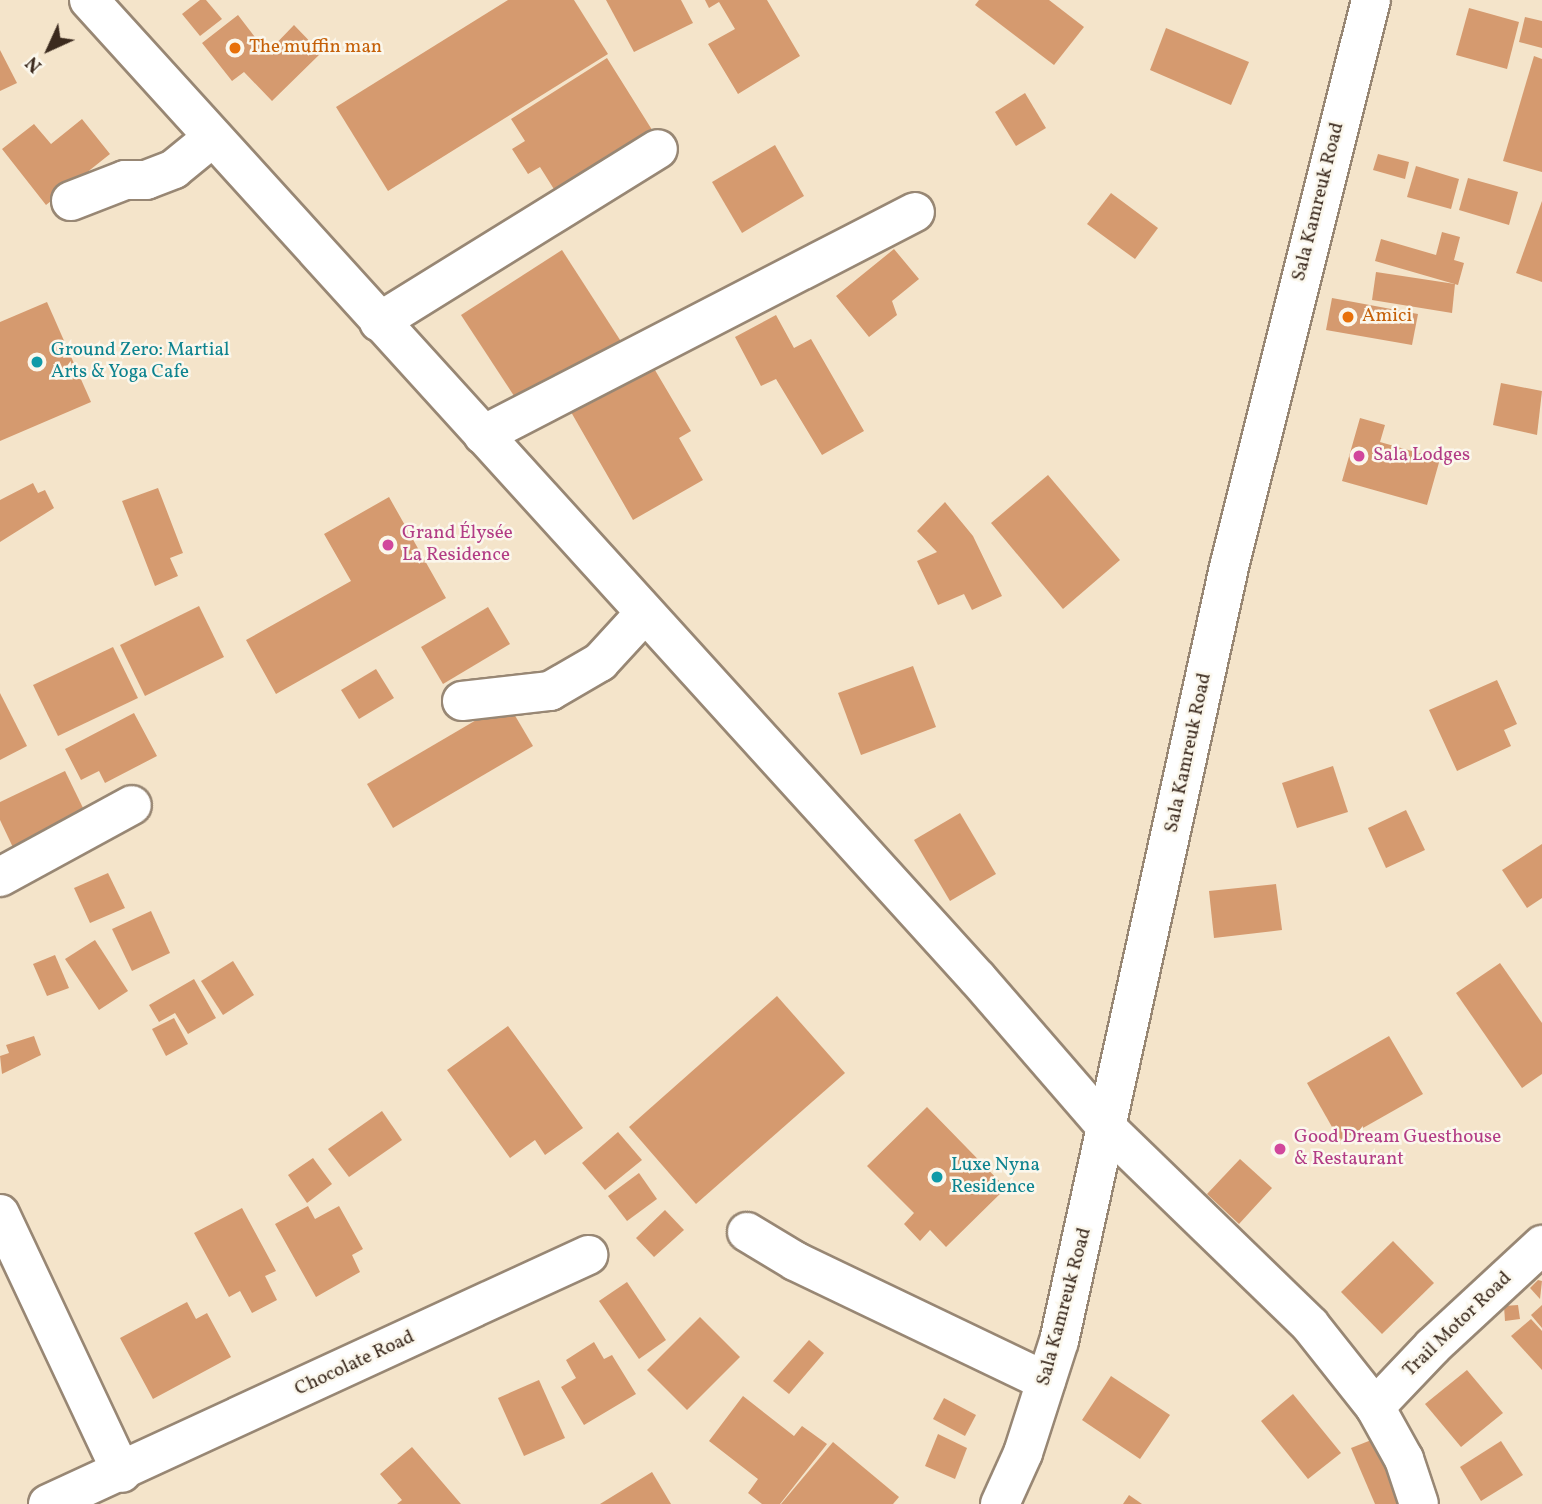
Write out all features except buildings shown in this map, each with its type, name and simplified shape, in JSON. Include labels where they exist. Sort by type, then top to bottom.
[{"type":"street","points":[[89,0],[978,979],[1108,1129],[1310,1325],[1375,1407],[1404,1458],[1419,1504]]},
{"type":"street","name":"Sala Kamreuk Road","points":[[1000,1504],[1023,1453],[1059,1341],[1108,1129],[1229,567],[1371,0]]},
{"type":"street","points":[[71,201],[125,180],[146,180],[174,169],[212,138]]},
{"type":"street","points":[[379,322],[658,149]]},
{"type":"street","points":[[483,435],[915,212]]},
{"type":"street","points":[[462,701],[550,691],[600,662],[644,614]]},
{"type":"street","points":[[0,877],[132,805]]},
{"type":"street","points":[[0,1214],[122,1473]]},
{"type":"street","points":[[747,1232],[795,1261],[1046,1381]]},
{"type":"street","name":"Trail Motor Road","points":[[1375,1407],[1433,1346],[1542,1245]]},
{"type":"street","name":"Chocolate Road","points":[[48,1504],[122,1473],[588,1255]]},
{"type":"place","name":"The muffin man","points":[[235,48]]},
{"type":"place","name":"Amici","points":[[1348,317]]},
{"type":"place","name":"Ground Zero: Martial Arts & Yoga Cafe","points":[[37,362]]},
{"type":"place","name":"Sala Lodges","points":[[1359,456]]},
{"type":"place","name":"Grand Élysée La Residence","points":[[388,545]]},
{"type":"place","name":"Good Dream Guesthouse & Restaurant","points":[[1280,1149]]},
{"type":"place","name":"Luxe Nyna Residence","points":[[937,1177]]}]
